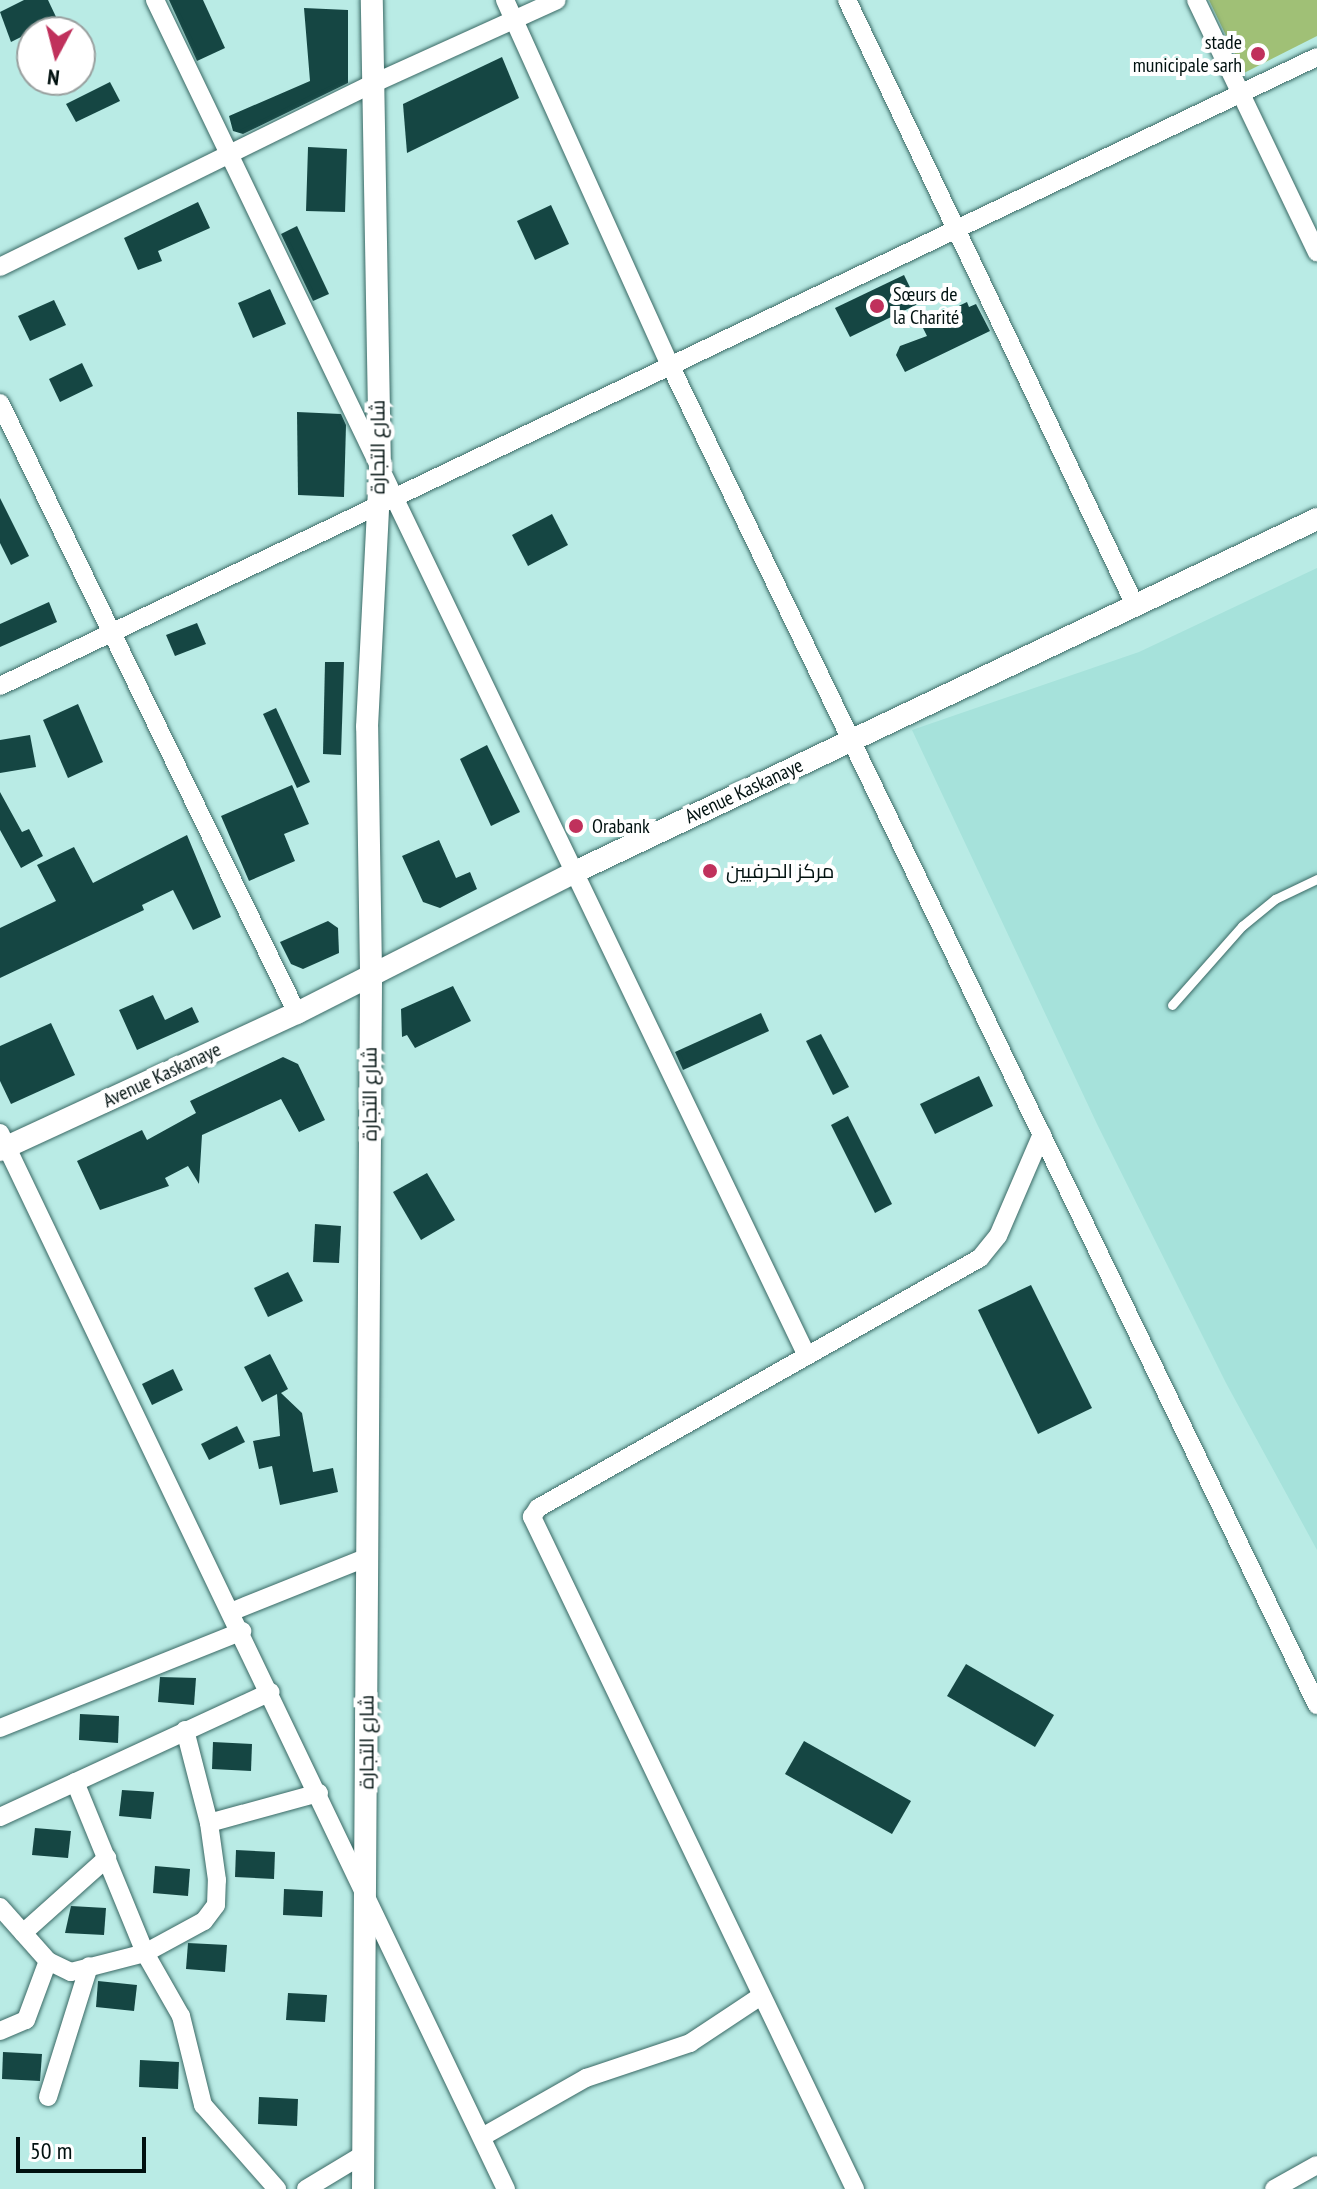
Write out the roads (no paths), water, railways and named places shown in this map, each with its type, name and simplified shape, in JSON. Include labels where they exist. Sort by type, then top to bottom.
[{"type":"street","points":[[155,0],[380,471]]},
{"type":"street","name":"شارع التجارة","points":[[363,2189],[371,972],[367,727],[388,504],[380,471],[370,85],[372,0]]},
{"type":"street","points":[[505,0],[671,367],[854,739],[1317,1705]]},
{"type":"street","points":[[0,267],[370,85],[557,0]]},
{"type":"street","points":[[847,0],[1134,603]]},
{"type":"street","points":[[1196,0],[1317,253]]},
{"type":"street","points":[[0,686],[388,504],[1317,57]]},
{"type":"street","points":[[0,403],[297,1013]]},
{"type":"street","points":[[388,504],[577,871],[806,1354]]},
{"type":"street","name":"Avenue Kaskanaye","points":[[2,1143],[297,1013],[371,972],[577,871],[1134,603],[1317,519]]},
{"type":"street","points":[[855,2189],[532,1517],[538,1508],[980,1258],[998,1236],[1042,1134]]},
{"type":"street","points":[[2,1143],[233,1611],[506,2189]]},
{"type":"street","points":[[233,1611],[368,1557]]},
{"type":"street","points":[[0,1728],[242,1631]]},
{"type":"street","points":[[0,1817],[271,1692]]},
{"type":"street","points":[[0,1907],[60,1971],[145,1953],[204,1921],[216,1905],[209,1823],[185,1730]]},
{"type":"street","points":[[75,1782],[145,1953],[181,2016],[203,2105],[277,2189]]},
{"type":"street","points":[[209,1823],[319,1793]]},
{"type":"street","points":[[23,1933],[107,1858]]},
{"type":"street","points":[[0,2031],[26,2020],[48,1961]]},
{"type":"street","points":[[48,2097],[89,1966]]},
{"type":"street","points":[[482,2137],[586,2078],[690,2043],[761,1996]]},
{"type":"street","points":[[306,2189],[364,2154]]},
{"type":"street","points":[[1274,2189],[1317,2165]]},
{"type":"lane","points":[[1172,1005],[1242,926],[1275,899],[1317,879]]},
{"type":"place","name":"stade municipale sarh","points":[[1258,54]]},
{"type":"place","name":"Sœurs de la Charité","points":[[877,306]]},
{"type":"place","name":"Orabank","points":[[576,826]]},
{"type":"place","name":"مركز الحرفيين","points":[[710,871]]}]
